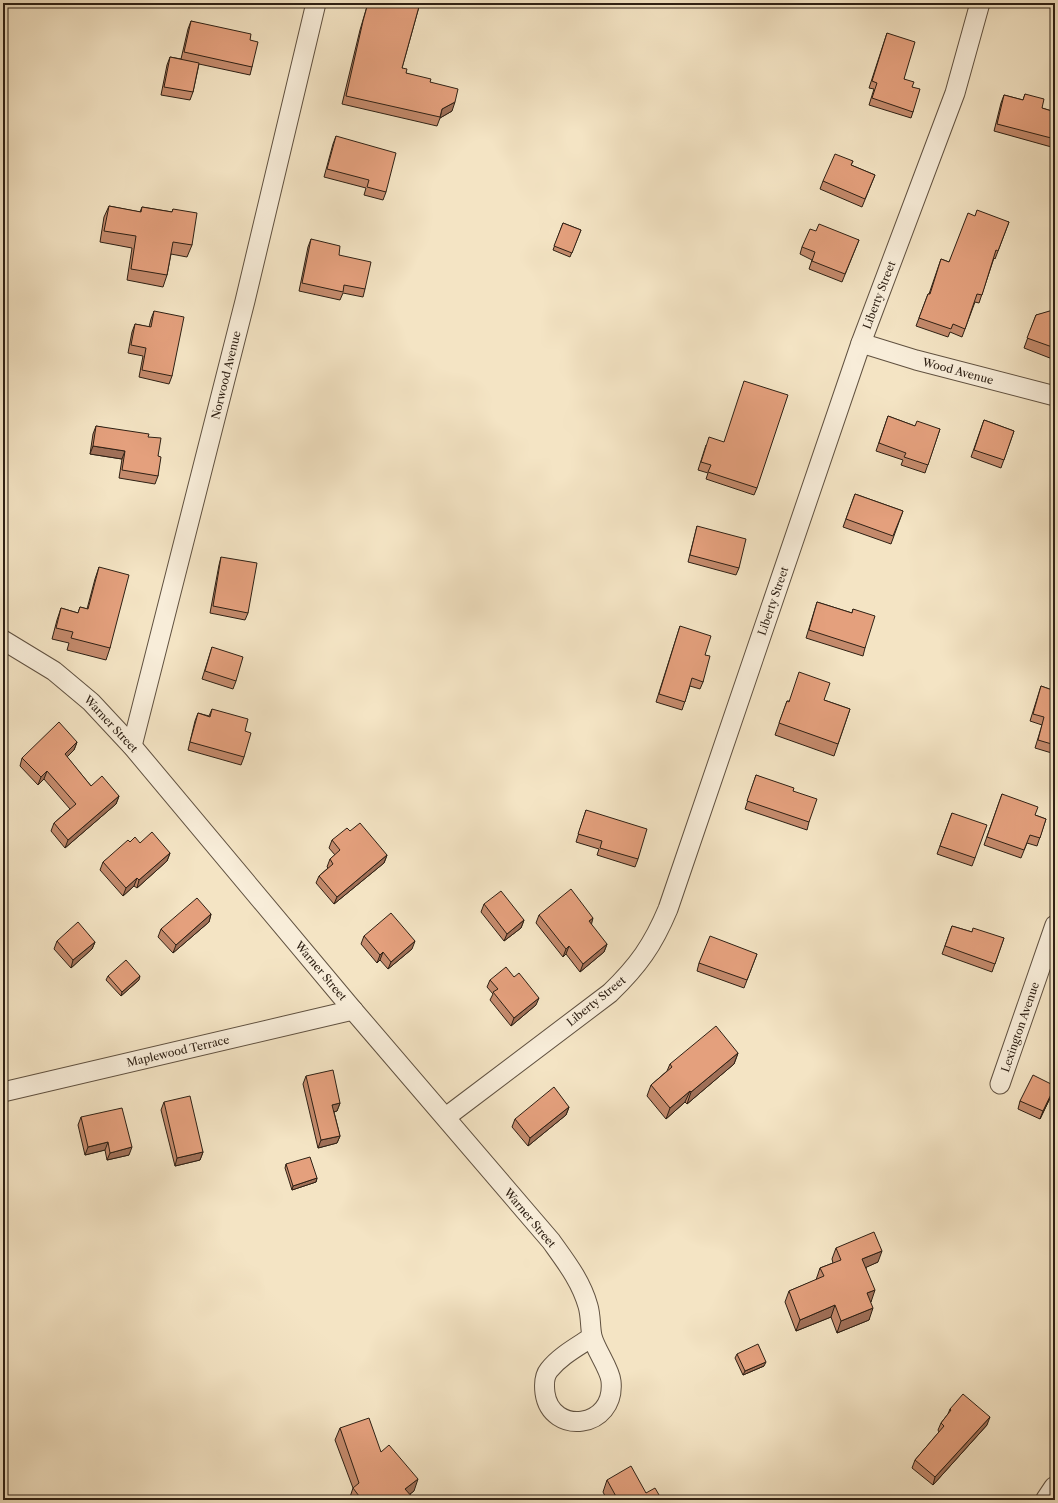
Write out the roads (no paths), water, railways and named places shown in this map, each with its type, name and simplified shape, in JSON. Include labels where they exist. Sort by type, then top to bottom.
[{"type":"street","name":"Norwood Avenue","points":[[132,746],[245,301],[316,3]]},
{"type":"street","name":"Liberty Street","points":[[446,1117],[610,993],[628,975],[645,954],[658,932],[668,909],[861,343],[946,120],[980,3]]},
{"type":"street","name":"Wood Avenue","points":[[861,343],[916,360],[1055,396]]},
{"type":"street","name":"Warner Street","points":[[3,640],[54,671],[70,683],[91,702],[132,746],[353,1010],[446,1117],[550,1241],[577,1277],[588,1307],[592,1337]]},
{"type":"street","name":"Lexington Avenue","points":[[1000,1084],[1055,925]]},
{"type":"street","name":"Maplewood Terrace","points":[[3,1092],[353,1010]]},
{"type":"street","points":[[1047,1500],[1055,1488]]}]
